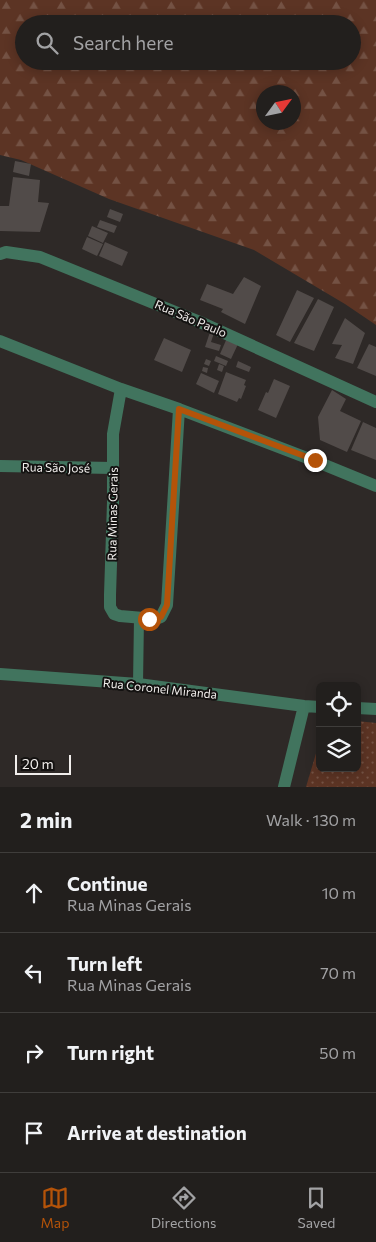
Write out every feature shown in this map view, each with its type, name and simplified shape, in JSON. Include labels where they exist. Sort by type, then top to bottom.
[{"type":"street","name":"Rua São Paulo","points":[[0,254],[6,252],[40,257],[200,322],[376,402]]},
{"type":"street","points":[[0,341],[121,389],[315,460],[376,486]]},
{"type":"street","name":"Rua Minas Gerais","points":[[121,389],[113,434],[110,607],[114,614],[120,616],[155,619],[161,617],[167,605],[179,409]]},
{"type":"street","name":"Rua São José","points":[[0,466],[113,468]]},
{"type":"street","name":"Rua Coronel Miranda","points":[[0,674],[138,684],[316,707]]},
{"type":"street","points":[[284,787],[304,706]]},
{"type":"street","points":[[361,708],[376,709]]},
{"type":"lane","points":[[138,684],[139,618]]},
{"type":"green space","points":[[0,0],[376,0],[376,325],[345,304],[254,250],[109,199],[21,160],[0,155]]},
{"type":"green space","points":[[361,721],[376,723],[376,787],[306,787],[316,753],[316,772],[361,772]]},
{"type":"building","points":[[15,161],[31,164],[29,176],[13,172]]},
{"type":"building","points":[[13,177],[40,180],[38,202],[49,203],[40,232],[0,231],[0,206],[9,206]]},
{"type":"building","points":[[110,209],[123,214],[120,222],[107,217]]},
{"type":"building","points":[[100,220],[117,226],[114,233],[97,227]]},
{"type":"building","points":[[92,226],[108,233],[103,243],[88,236]]},
{"type":"building","points":[[87,237],[103,244],[97,256],[82,249]]},
{"type":"building","points":[[105,242],[128,252],[122,266],[99,256]]},
{"type":"building","points":[[244,277],[261,286],[245,324],[221,312],[223,309],[200,300],[207,284],[233,294]]},
{"type":"building","points":[[297,290],[314,298],[290,342],[276,335]]},
{"type":"building","points":[[318,299],[334,307],[314,351],[294,343]]},
{"type":"building","points":[[345,318],[365,333],[353,364],[335,358],[342,345],[332,344]]},
{"type":"building","points":[[210,332],[214,333],[211,342],[221,345],[219,351],[205,347]]},
{"type":"building","points":[[164,338],[191,350],[182,372],[154,360]]},
{"type":"building","points":[[227,338],[238,344],[231,359],[220,354]]},
{"type":"building","points":[[369,344],[376,347],[376,376],[357,368]]},
{"type":"building","points":[[216,356],[228,361],[226,366],[214,361]]},
{"type":"building","points":[[206,359],[211,361],[209,366],[204,364]]},
{"type":"building","points":[[238,361],[251,367],[249,372],[236,367]]},
{"type":"building","points":[[219,364],[224,366],[222,372],[217,370]]},
{"type":"building","points":[[203,367],[208,368],[207,373],[202,371]]},
{"type":"building","points":[[226,372],[246,380],[244,385],[246,386],[241,399],[239,398],[237,402],[218,394]]},
{"type":"building","points":[[201,373],[219,381],[214,393],[196,384]]},
{"type":"building","points":[[274,379],[290,386],[276,418],[258,410]]},
{"type":"building","points":[[332,390],[346,399],[340,411],[361,421],[347,452],[320,440],[318,417]]},
{"type":"building","points":[[363,422],[376,428],[376,460],[351,450]]},
{"type":"route","points":[[149,619],[161,617],[167,605],[179,409],[315,460]]}]
